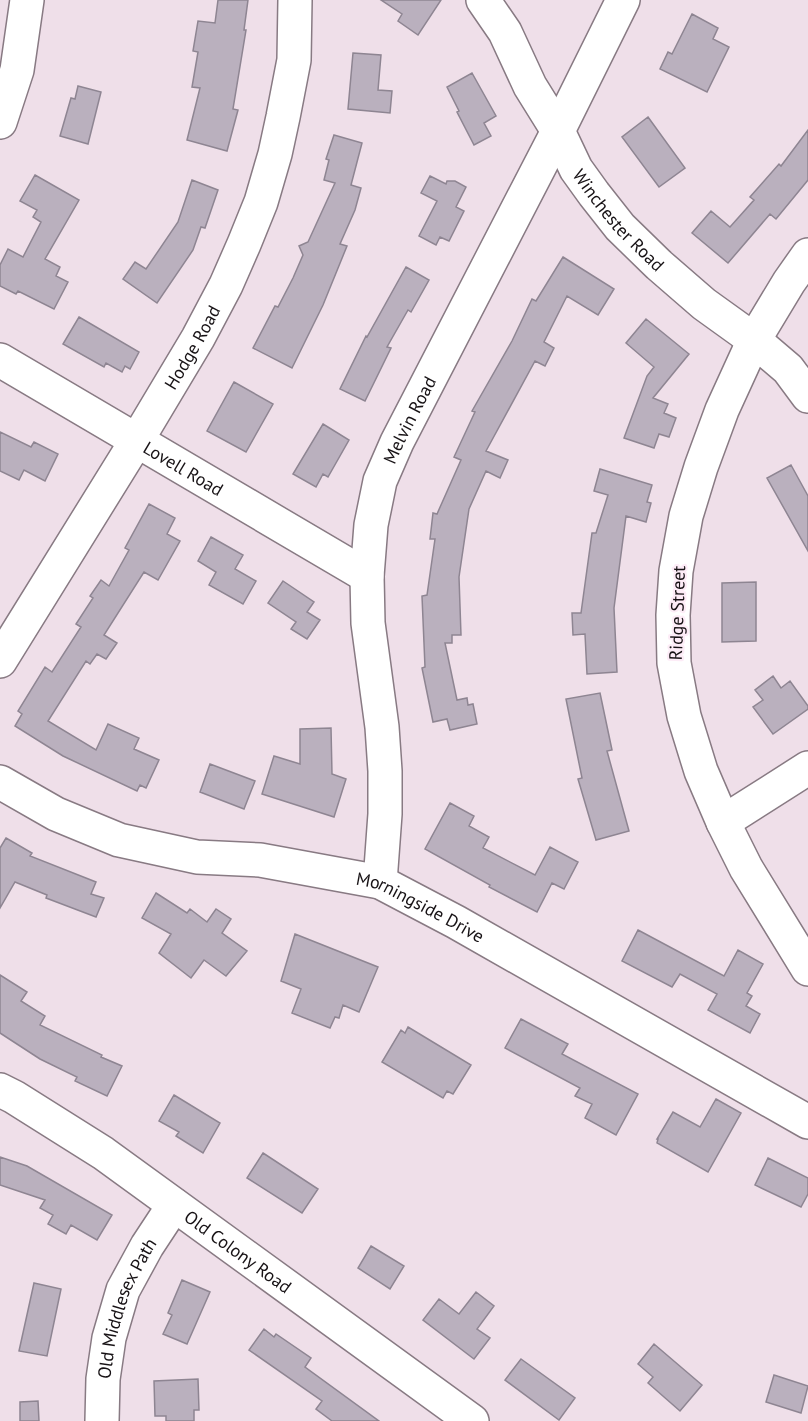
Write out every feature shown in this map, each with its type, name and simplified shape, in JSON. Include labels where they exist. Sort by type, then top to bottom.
[{"type":"street","points":[[0,122],[17,70],[27,0]]},
{"type":"street","name":"Hodge Road","points":[[0,661],[198,338],[244,244],[261,202],[275,154],[294,60],[295,0]]},
{"type":"street","name":"Winchester Road","points":[[483,0],[505,32],[530,86],[558,131],[576,169],[620,227],[704,304],[753,339],[788,369],[808,396]]},
{"type":"street","name":"Melvin Road","points":[[380,882],[385,814],[385,771],[382,727],[368,623],[367,576],[371,525],[380,481],[397,442],[623,0]]},
{"type":"street","name":"Ridge Street","points":[[808,255],[753,339],[722,410],[686,516],[676,571],[673,615],[674,663],[684,716],[701,771],[746,868],[808,969]]},
{"type":"street","name":"Lovell Road","points":[[0,360],[367,576]]},
{"type":"street","points":[[723,822],[808,768]]},
{"type":"street","name":"Morningside Drive","points":[[0,782],[57,814],[119,840],[197,857],[260,860],[380,882],[456,922],[808,1122]]},
{"type":"street","name":"Old Colony Road","points":[[0,1090],[103,1153],[472,1421]]},
{"type":"street","name":"Old Middlesex Path","points":[[102,1421],[103,1379],[109,1338],[123,1290],[147,1246],[174,1205]]},
{"type":"building","points":[[218,0],[248,0],[244,30],[246,30],[233,109],[238,110],[227,151],[187,140],[200,88],[192,87],[198,52],[193,51],[198,21],[215,23]]},
{"type":"building","points":[[381,0],[441,0],[418,35],[398,21],[402,14]]},
{"type":"building","points":[[692,14],[718,28],[713,39],[729,47],[707,92],[660,69],[668,52],[672,54]]},
{"type":"building","points":[[353,53],[381,55],[378,90],[392,91],[390,113],[348,109]]},
{"type":"building","points":[[472,73],[496,116],[484,123],[491,136],[474,145],[447,87]]},
{"type":"building","points":[[78,86],[101,92],[88,144],[60,136],[71,98],[75,99]]},
{"type":"building","points":[[648,117],[685,168],[659,187],[622,137]]},
{"type":"building","points":[[808,130],[808,180],[776,219],[770,214],[728,263],[692,233],[711,211],[730,227],[754,200],[750,197],[779,164],[781,166]]},
{"type":"building","points":[[334,135],[362,143],[351,185],[361,188],[355,210],[340,244],[347,246],[323,305],[292,368],[253,348],[293,278],[303,255],[299,246],[308,242],[335,183],[324,180],[329,160],[326,159]]},
{"type":"building","points":[[35,175],[79,200],[45,259],[60,267],[56,276],[68,282],[54,309],[18,291],[16,294],[0,286],[0,265],[8,249],[23,257],[41,222],[33,217],[37,210],[20,201]]},
{"type":"building","points":[[430,176],[446,184],[447,181],[455,181],[466,187],[456,207],[464,211],[449,241],[440,237],[436,245],[419,236],[437,201],[421,193]]},
{"type":"building","points":[[192,180],[218,190],[205,228],[201,227],[193,250],[157,303],[123,279],[135,262],[146,269],[178,222]]},
{"type":"building","points":[[563,257],[614,289],[598,315],[567,296],[544,342],[554,348],[545,366],[535,361],[486,451],[508,460],[500,478],[486,471],[469,509],[459,577],[461,635],[452,635],[452,643],[445,643],[457,700],[467,698],[468,705],[473,704],[477,724],[450,730],[447,719],[433,722],[422,668],[425,667],[422,596],[427,595],[435,539],[430,539],[433,513],[437,514],[461,460],[454,457],[475,412],[472,411],[512,341],[532,299],[536,301]]},
{"type":"building","points":[[406,267],[429,280],[411,312],[408,310],[387,347],[391,348],[365,401],[340,389],[366,336]]},
{"type":"building","points":[[79,317],[139,352],[130,369],[125,366],[122,372],[106,363],[104,367],[63,344]]},
{"type":"building","points":[[646,319],[689,354],[653,398],[668,404],[664,413],[676,418],[669,437],[659,434],[654,448],[624,438],[647,376],[654,367],[626,343]]},
{"type":"building","points":[[234,382],[273,404],[246,452],[207,431]]},
{"type":"building","points":[[323,424],[349,440],[328,477],[323,474],[316,487],[293,474]]},
{"type":"building","points":[[0,432],[31,447],[34,442],[58,454],[45,481],[24,470],[19,480],[0,471]]},
{"type":"building","points":[[791,465],[808,496],[808,551],[767,478]]},
{"type":"building","points":[[600,469],[652,485],[647,502],[651,503],[646,522],[626,516],[614,608],[617,672],[587,674],[585,634],[573,635],[572,613],[581,613],[592,533],[596,533],[608,495],[594,491]]},
{"type":"building","points":[[149,504],[175,518],[167,534],[180,541],[158,580],[144,572],[104,635],[117,643],[106,659],[97,654],[90,664],[86,661],[48,721],[96,750],[108,724],[139,738],[134,749],[159,760],[146,788],[140,785],[137,791],[63,756],[15,726],[22,714],[18,711],[45,667],[52,672],[81,627],[76,624],[93,598],[90,596],[101,580],[109,586],[129,550],[125,548]]},
{"type":"building","points":[[211,537],[243,555],[235,569],[256,581],[243,604],[209,585],[216,572],[198,561]]},
{"type":"building","points":[[283,581],[314,602],[307,612],[320,620],[307,639],[291,629],[296,622],[268,603]]},
{"type":"building","points":[[756,582],[756,641],[722,642],[722,583]]},
{"type":"building","points":[[773,676],[781,688],[790,681],[808,709],[773,734],[753,707],[763,700],[755,690]]},
{"type":"building","points":[[600,693],[612,750],[607,751],[629,831],[596,840],[578,779],[582,778],[566,699]]},
{"type":"building","points":[[331,728],[332,774],[346,779],[334,817],[262,794],[274,756],[300,764],[300,729]]},
{"type":"building","points":[[210,764],[255,781],[244,809],[200,792]]},
{"type":"building","points":[[450,803],[474,816],[469,826],[489,837],[483,848],[535,875],[550,847],[578,862],[564,889],[552,883],[537,912],[425,849]]},
{"type":"building","points":[[6,838],[32,853],[30,856],[96,882],[91,894],[104,898],[96,917],[46,898],[47,895],[15,882],[0,908],[0,848]]},
{"type":"building","points":[[156,893],[187,913],[190,909],[207,922],[216,909],[231,919],[222,933],[247,951],[226,976],[204,960],[191,978],[159,953],[171,934],[142,918]]},
{"type":"building","points":[[638,930],[724,976],[738,950],[763,964],[747,993],[752,996],[746,1006],[760,1014],[750,1033],[708,1010],[717,994],[680,974],[672,987],[622,961]]},
{"type":"building","points":[[295,934],[378,967],[359,1012],[343,1005],[339,1018],[335,1017],[330,1028],[292,1013],[301,989],[281,981]]},
{"type":"building","points":[[0,975],[27,992],[21,1001],[45,1016],[40,1025],[122,1066],[107,1096],[75,1081],[77,1077],[40,1059],[0,1033]]},
{"type":"building","points":[[521,1019],[568,1044],[562,1054],[638,1094],[616,1135],[585,1118],[592,1104],[575,1096],[580,1088],[505,1048]]},
{"type":"building","points":[[408,1027],[471,1065],[453,1094],[447,1091],[443,1098],[382,1062],[401,1030],[405,1033]]},
{"type":"building","points":[[174,1095],[220,1123],[203,1153],[176,1136],[179,1132],[159,1121]]},
{"type":"building","points":[[716,1099],[741,1113],[708,1172],[657,1143],[657,1139],[673,1112],[700,1127]]},
{"type":"building","points":[[263,1153],[318,1189],[302,1213],[247,1178]]},
{"type":"building","points":[[0,1157],[27,1166],[112,1215],[97,1240],[71,1225],[66,1234],[48,1224],[53,1215],[40,1208],[45,1200],[0,1185]]},
{"type":"building","points":[[768,1158],[808,1178],[808,1194],[801,1207],[755,1185]]},
{"type":"building","points":[[371,1246],[404,1266],[390,1289],[358,1268]]},
{"type":"building","points":[[182,1280],[210,1292],[187,1344],[163,1334],[172,1315],[168,1313]]},
{"type":"building","points":[[34,1283],[61,1289],[47,1356],[19,1351]]},
{"type":"building","points":[[476,1292],[494,1306],[477,1329],[490,1338],[474,1359],[423,1320],[439,1299],[459,1314]]},
{"type":"building","points":[[264,1329],[274,1337],[276,1334],[311,1358],[305,1367],[379,1421],[332,1421],[316,1409],[322,1401],[249,1350]]},
{"type":"building","points":[[654,1344],[702,1385],[680,1411],[648,1383],[653,1377],[638,1364]]},
{"type":"building","points":[[521,1359],[575,1398],[559,1420],[505,1380]]},
{"type":"building","points":[[774,1375],[808,1386],[801,1413],[766,1402]]},
{"type":"building","points":[[198,1379],[199,1410],[194,1410],[194,1421],[166,1421],[166,1416],[155,1416],[154,1381]]},
{"type":"building","points":[[38,1401],[39,1421],[20,1421],[20,1402]]}]
